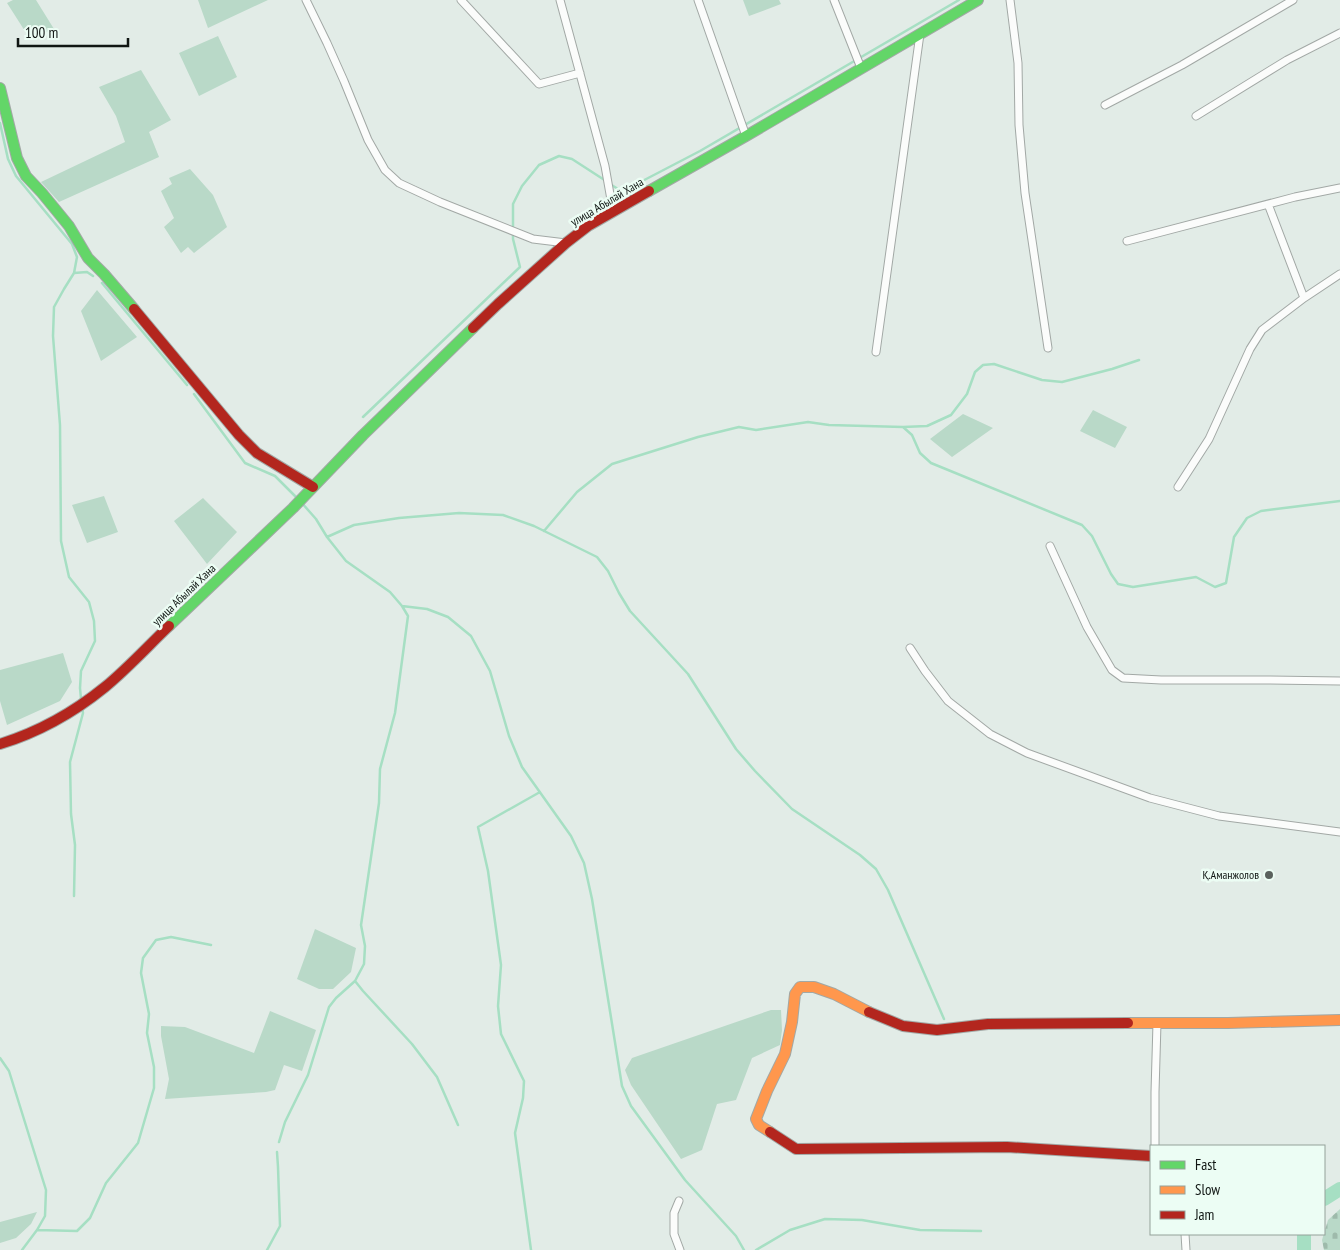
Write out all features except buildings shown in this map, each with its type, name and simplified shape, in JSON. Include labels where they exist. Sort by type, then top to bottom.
[{"type":"street","points":[[306,0],[319,23],[368,140],[385,170],[399,183],[440,202],[533,239],[566,243]]},
{"type":"street","points":[[462,0],[539,84],[580,73]]},
{"type":"street","points":[[560,0],[605,166],[613,211]]},
{"type":"street","points":[[698,0],[746,136]]},
{"type":"street","points":[[834,0],[861,68]]},
{"type":"street","name":"улица Абылай Хана","points":[[0,744],[50,725],[105,687],[300,501],[363,435],[498,304],[566,243],[588,226],[920,34],[964,4],[978,0]]},
{"type":"street","points":[[1010,0],[1018,63],[1019,125],[1025,193],[1048,348]]},
{"type":"street","points":[[1105,105],[1182,65],[1293,0]]},
{"type":"street","points":[[1196,116],[1287,60],[1340,33]]},
{"type":"street","points":[[876,352],[920,34]]},
{"type":"street","points":[[0,88],[18,158],[26,176],[69,226],[88,258],[104,274],[238,435],[257,453],[313,487]]},
{"type":"street","points":[[1127,241],[1295,197],[1340,188]]},
{"type":"street","points":[[1268,204],[1304,298]]},
{"type":"street","points":[[1178,487],[1209,439],[1250,349],[1262,330],[1340,274]]},
{"type":"street","points":[[1050,546],[1087,627],[1112,670],[1123,678],[1340,681]]},
{"type":"street","points":[[910,648],[948,701],[990,734],[1027,753],[1150,798],[1219,816],[1340,832]]},
{"type":"street","points":[[1150,1156],[1007,1147],[796,1149],[759,1125],[756,1119],[785,1054],[792,1022],[795,994],[800,987],[814,987],[834,994],[903,1026],[937,1030],[988,1024],[1228,1023],[1340,1020]]},
{"type":"street","points":[[1155,1145],[1157,1023]]},
{"type":"street","points":[[679,1201],[674,1213],[674,1234],[680,1250]]},
{"type":"street","points":[[1185,1235],[1186,1250]]},
{"type":"green space","points":[[13,0],[36,0],[54,29],[30,39],[7,3]]},
{"type":"green space","points":[[198,0],[268,0],[208,28]]},
{"type":"green space","points":[[743,0],[779,0],[781,4],[749,16]]},
{"type":"green space","points":[[218,36],[237,77],[199,96],[179,53]]},
{"type":"green space","points":[[141,70],[171,120],[149,132],[159,157],[59,202],[41,182],[125,142],[116,116],[99,87]]},
{"type":"green space","points":[[190,169],[213,195],[227,227],[194,253],[188,247],[181,253],[164,227],[174,218],[161,191],[172,184],[169,178]]},
{"type":"green space","points":[[97,290],[137,337],[101,361],[81,311]]},
{"type":"green space","points":[[1093,410],[1127,427],[1115,448],[1080,431]]},
{"type":"green space","points":[[963,414],[993,428],[952,457],[930,439]]},
{"type":"green space","points":[[104,496],[118,532],[87,543],[72,505]]},
{"type":"green space","points":[[203,498],[237,532],[207,564],[174,521]]},
{"type":"green space","points":[[63,653],[72,682],[60,701],[7,725],[0,701],[0,670]]},
{"type":"green space","points":[[315,929],[356,948],[351,972],[333,989],[319,989],[297,979]]},
{"type":"green space","points":[[771,1010],[781,1010],[782,1030],[780,1045],[752,1058],[736,1100],[717,1104],[702,1150],[681,1159],[631,1085],[625,1070],[632,1058]]},
{"type":"green space","points":[[270,1011],[316,1030],[302,1071],[284,1065],[275,1090],[266,1092],[165,1099],[169,1079],[161,1026],[185,1027],[254,1053]]},
{"type":"green space","points":[[1340,1209],[1340,1250],[1324,1250],[1322,1240],[1328,1220]]},
{"type":"green space","points":[[37,1212],[31,1224],[16,1238],[0,1243],[0,1222]]},
{"type":"waterway","points":[[610,184],[618,189],[627,189],[700,151],[959,0]]},
{"type":"waterway","points":[[0,123],[8,159],[16,176],[72,244],[77,257],[74,273],[54,307],[53,336],[60,425],[61,541],[69,577],[89,602],[94,621],[95,641],[81,671],[81,699]]},
{"type":"waterway","points":[[363,417],[520,267],[513,239],[513,204],[522,186],[539,165],[559,156],[572,159],[606,181]]},
{"type":"waterway","points":[[74,273],[87,272],[93,276]]},
{"type":"waterway","points":[[102,283],[187,385]]},
{"type":"waterway","points":[[903,427],[927,426],[951,415],[967,394],[975,372],[983,365],[994,364],[1042,380],[1062,382],[1139,360]]},
{"type":"waterway","points":[[194,394],[245,463],[275,476],[297,498]]},
{"type":"waterway","points":[[544,531],[577,492],[612,464],[698,437],[739,427],[756,430],[808,422],[829,425],[903,427],[912,435],[920,453],[931,463],[1082,525],[1092,536],[1118,584],[1133,587],[1196,577],[1215,587],[1226,583],[1234,537],[1247,518],[1261,511],[1340,501]]},
{"type":"waterway","points":[[279,1142],[285,1122],[308,1075],[329,1007],[355,981],[364,964],[365,946],[361,925],[379,803],[380,769],[395,713],[408,616],[390,592],[346,561],[327,537],[316,519],[301,502]]},
{"type":"waterway","points":[[327,537],[354,525],[399,518],[459,513],[503,515],[534,526],[597,557],[608,571],[630,611],[688,674],[736,749],[755,771],[792,809],[860,855],[876,869],[888,890],[944,1019]]},
{"type":"waterway","points":[[402,606],[427,609],[448,617],[471,636],[490,671],[509,736],[522,767],[571,836],[584,863],[592,899],[622,1086],[631,1106],[685,1180],[736,1236],[744,1250]]},
{"type":"waterway","points":[[74,896],[75,845],[71,814],[70,762],[83,713],[82,707]]},
{"type":"waterway","points":[[531,1250],[515,1133],[523,1098],[524,1081],[501,1034],[498,1006],[501,965],[488,871],[478,827],[540,792]]},
{"type":"waterway","points":[[37,1230],[77,1231],[90,1218],[106,1183],[138,1143],[154,1088],[154,1067],[147,1033],[149,1014],[141,973],[143,958],[156,940],[171,937],[211,945]]},
{"type":"waterway","points":[[355,981],[412,1044],[437,1077],[458,1125]]},
{"type":"waterway","points":[[0,1058],[9,1071],[46,1190],[45,1216],[22,1250]]},
{"type":"waterway","points":[[267,1250],[280,1226],[277,1152]]},
{"type":"waterway","points":[[1325,1198],[1340,1189]]},
{"type":"waterway","points":[[756,1250],[790,1230],[825,1219],[862,1220],[920,1230],[981,1231]]},
{"type":"waterway","points":[[1304,1235],[1304,1250]]},
{"type":"traffic: fast","points":[[649,191],[978,0]]},
{"type":"traffic: fast","points":[[0,88],[17,158],[26,176],[69,226],[88,258],[134,309]]},
{"type":"traffic: fast","points":[[169,626],[293,508],[363,435],[473,328]]},
{"type":"traffic: slow","points":[[770,1132],[759,1125],[756,1119],[785,1054],[792,1022],[795,994],[800,987],[814,987],[834,994],[869,1012]]},
{"type":"traffic: slow","points":[[1128,1023],[1340,1020]]},
{"type":"traffic: jam","points":[[473,328],[566,243],[588,226],[649,191]]},
{"type":"traffic: jam","points":[[134,309],[239,435],[257,453],[313,487]]},
{"type":"traffic: jam","points":[[0,744],[42,728],[81,705],[113,680],[169,626]]},
{"type":"traffic: jam","points":[[869,1012],[903,1026],[937,1030],[988,1024],[1128,1023]]},
{"type":"traffic: jam","points":[[770,1132],[796,1149],[1007,1147],[1150,1156]]},
{"type":"place","name":"Қ.Аманжолов","points":[[1269,875]]}]
